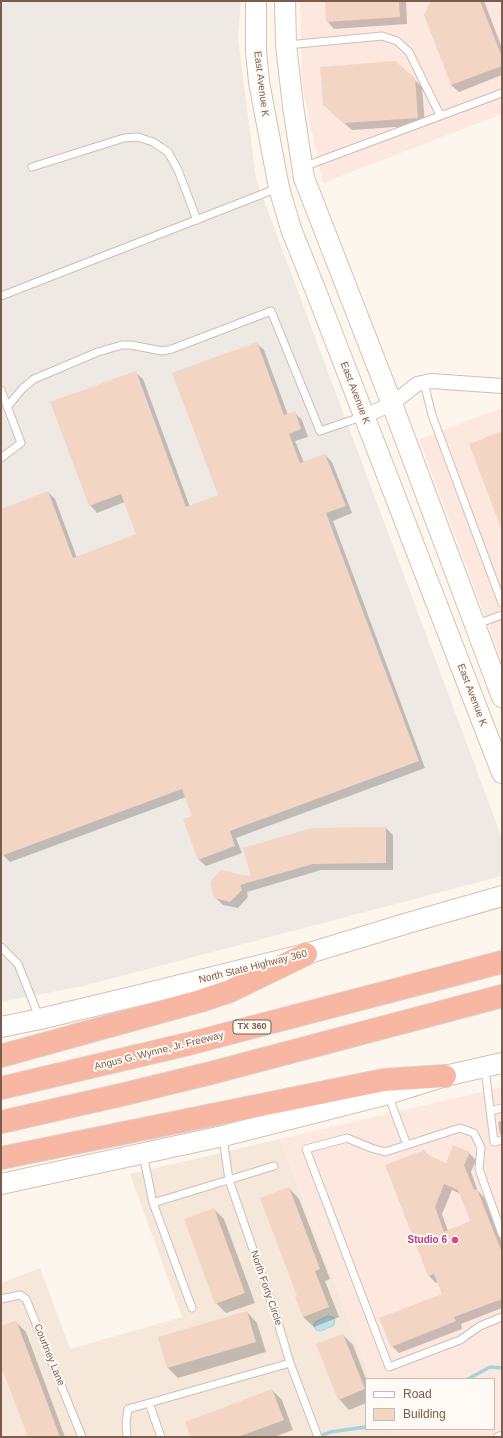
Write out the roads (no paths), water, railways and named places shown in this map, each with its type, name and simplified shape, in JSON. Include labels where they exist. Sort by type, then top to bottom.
[{"type":"highway","points":[[1,1056],[223,993],[306,954]]},
{"type":"highway","name":"Angus G. Wynne, Jr. Freeway","points":[[1,1088],[188,1044],[502,962]]},
{"type":"highway","points":[[1,1122],[211,1074],[502,996]]},
{"type":"highway","points":[[1,1158],[384,1080],[445,1076]]},
{"type":"street","name":"East Avenue K","points":[[256,1],[256,51],[259,82],[279,188],[291,229],[501,766]]},
{"type":"street","points":[[285,1],[286,45],[293,106],[304,173],[502,695]]},
{"type":"street","points":[[279,188],[304,173]]},
{"type":"street","points":[[364,416],[392,404],[417,384],[431,381],[502,386]]},
{"type":"street","name":"North State Highway 360","points":[[1,1027],[40,1019],[306,954],[502,896]]},
{"type":"street","points":[[1,1184],[223,1136],[388,1094],[445,1076],[493,1065]]},
{"type":"lane","points":[[286,45],[382,36],[397,41],[409,52],[440,115]]},
{"type":"lane","points":[[304,173],[440,115],[502,93]]},
{"type":"lane","points":[[32,168],[124,138],[138,137],[153,142],[168,152],[178,170],[197,220]]},
{"type":"lane","points":[[1,296],[279,188]]},
{"type":"lane","points":[[8,407],[22,389],[34,379],[98,352],[122,345],[131,345],[162,351],[172,349],[271,311],[320,431],[364,416]]},
{"type":"lane","points":[[424,383],[432,415],[502,604]]},
{"type":"lane","points":[[1,390],[21,443],[1,458]]},
{"type":"lane","points":[[475,625],[502,615]]},
{"type":"lane","points":[[1,947],[18,964],[40,1019]]},
{"type":"lane","points":[[493,1065],[490,1111],[494,1142],[502,1140]]},
{"type":"lane","points":[[388,1094],[407,1145]]},
{"type":"lane","points":[[490,1111],[502,1108]]},
{"type":"lane","points":[[502,1234],[480,1169],[481,1148],[474,1133],[460,1128],[385,1152],[347,1138],[306,1150],[389,1366],[460,1340],[480,1326],[502,1317]]},
{"type":"lane","name":"North Forty Circle","points":[[223,1136],[229,1180],[276,1316],[290,1363],[318,1437]]},
{"type":"lane","points":[[142,1154],[153,1203],[192,1308]]},
{"type":"lane","points":[[153,1203],[274,1166]]},
{"type":"lane","name":"Courtney Lane","points":[[1,1299],[20,1295],[26,1299],[82,1437]]},
{"type":"lane","points":[[127,1437],[126,1423],[128,1409],[290,1363]]},
{"type":"lane","points":[[149,1403],[161,1437]]},
{"type":"lane","points":[[497,1437],[502,1435]]},
{"type":"water","points":[[328,1316],[335,1319],[334,1325],[321,1331],[316,1330],[314,1326],[315,1322]]},
{"type":"waterway","points":[[470,1378],[490,1367],[502,1368]]},
{"type":"waterway","points":[[318,1437],[330,1432],[365,1427]]},
{"type":"place","name":"Studio 6","points":[[455,1240]]}]
